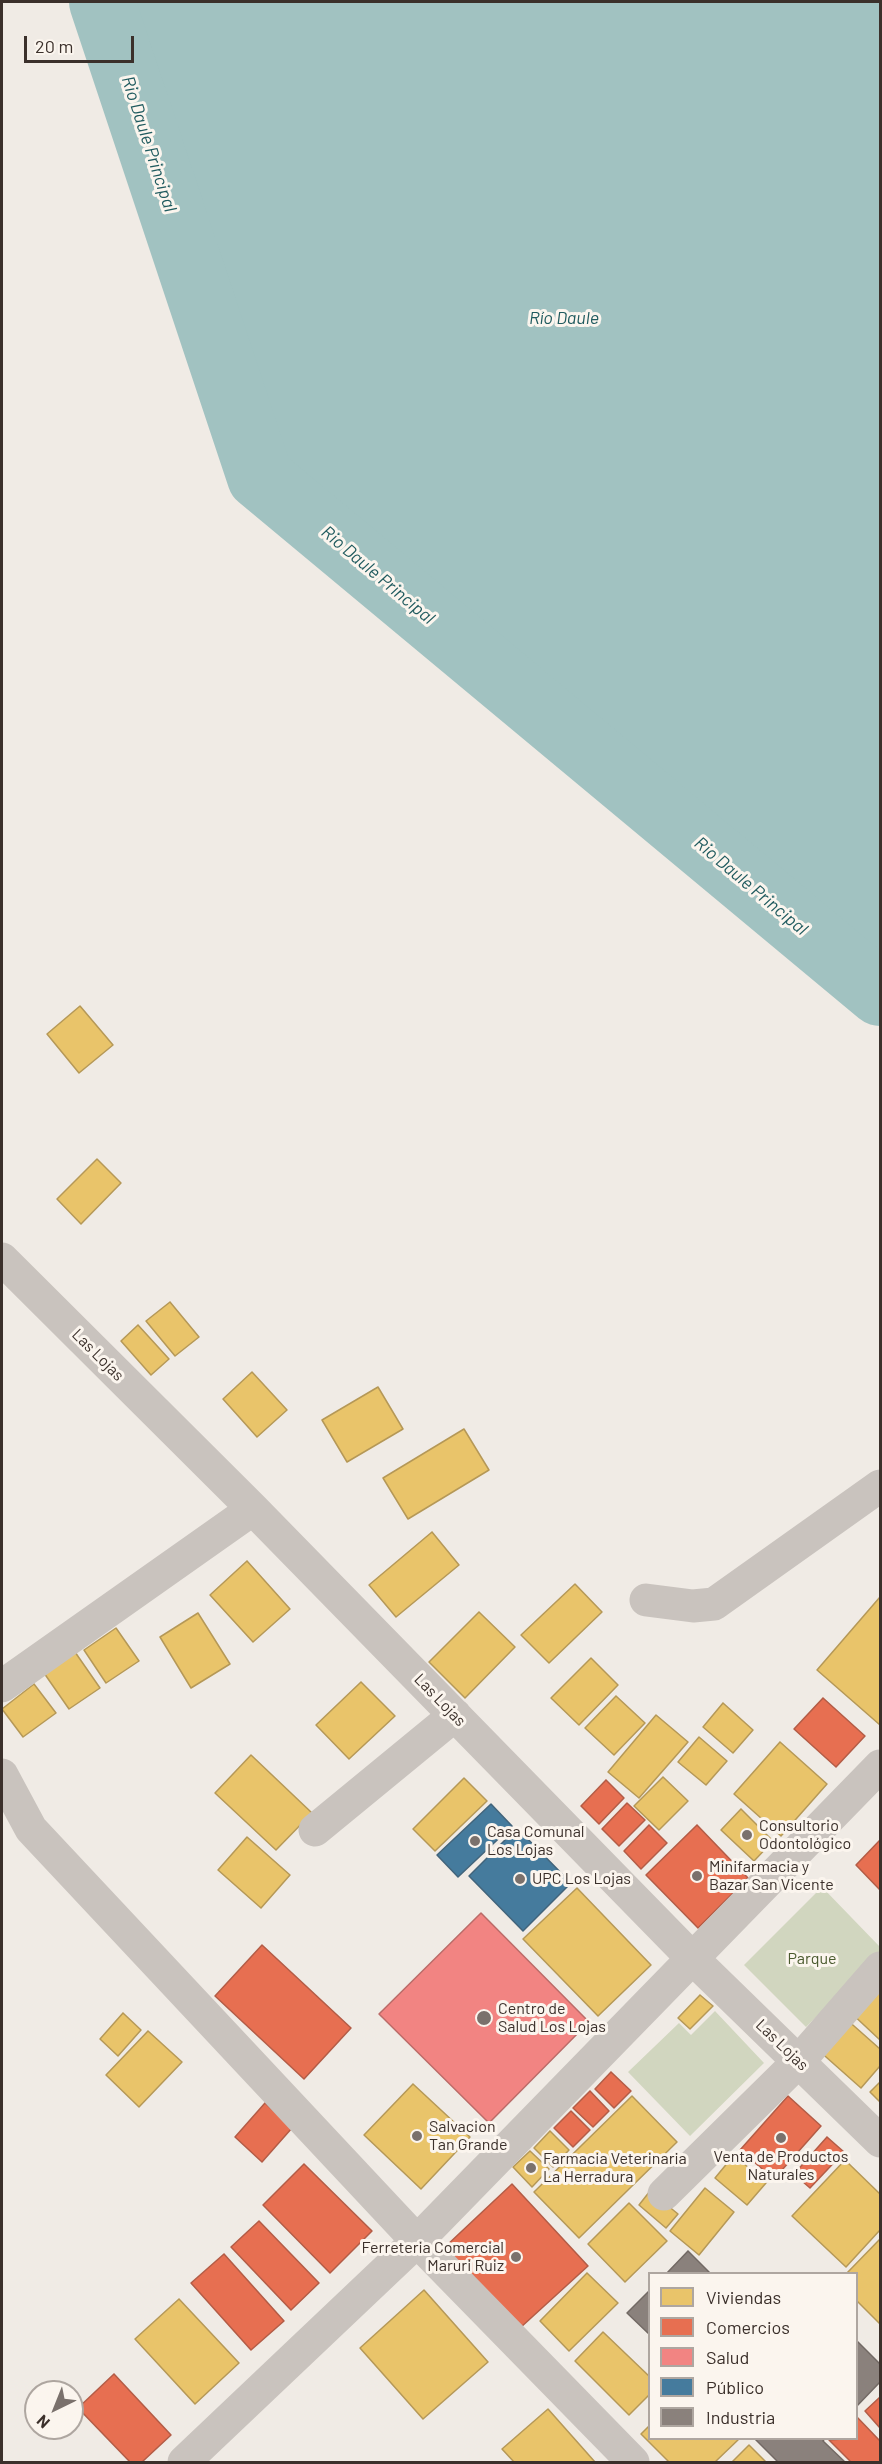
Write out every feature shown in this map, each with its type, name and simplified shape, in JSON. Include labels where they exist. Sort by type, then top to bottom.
[{"type":"street","name":"Las Lojas","points":[[2,1258],[252,1509],[693,1959],[880,2140]]},
{"type":"street","points":[[646,1600],[693,1606],[714,1604],[880,1486]]},
{"type":"street","points":[[2,1686],[252,1509]]},
{"type":"street","points":[[315,1830],[455,1715]]},
{"type":"street","points":[[184,2463],[417,2241],[880,1766]]},
{"type":"street","points":[[2,1775],[31,1829],[417,2241],[633,2463]]},
{"type":"street","points":[[664,2194],[799,2061],[880,1968]]},
{"type":"green space","name":"Parque","points":[[822,1887],[880,1947],[880,1954],[806,2027],[744,1965]]},
{"type":"green space","points":[[715,2011],[764,2063],[690,2136],[628,2072],[679,2023],[691,2035]]},
{"type":"water","name":"Río Daule","points":[[102,2],[880,2],[880,993],[260,477]]},
{"type":"building: Viviendas","points":[[80,1006],[113,1045],[79,1073],[47,1034]]},
{"type":"building: Viviendas","points":[[97,1159],[121,1183],[81,1224],[57,1199]]},
{"type":"building: Viviendas","points":[[170,1302],[199,1337],[175,1356],[146,1321]]},
{"type":"building: Viviendas","points":[[138,1325],[169,1359],[151,1375],[121,1341]]},
{"type":"building: Viviendas","points":[[252,1372],[287,1410],[257,1437],[223,1399]]},
{"type":"building: Viviendas","points":[[378,1387],[403,1429],[347,1462],[322,1420]]},
{"type":"building: Viviendas","points":[[464,1429],[489,1470],[408,1519],[383,1478]]},
{"type":"building: Viviendas","points":[[432,1532],[459,1565],[396,1617],[369,1585]]},
{"type":"building: Viviendas","points":[[247,1561],[290,1609],[253,1642],[210,1595]]},
{"type":"building: Viviendas","points":[[575,1584],[602,1612],[549,1663],[521,1635]]},
{"type":"building: Viviendas","points":[[880,1597],[880,1725],[817,1670]]},
{"type":"building: Viviendas","points":[[479,1612],[515,1647],[465,1698],[429,1662]]},
{"type":"building: Viviendas","points":[[198,1613],[230,1664],[191,1688],[160,1637]]},
{"type":"building: Viviendas","points":[[116,1628],[139,1661],[106,1683],[84,1650]]},
{"type":"building: Viviendas","points":[[75,1652],[100,1688],[69,1709],[44,1673]]},
{"type":"building: Viviendas","points":[[591,1658],[618,1685],[579,1725],[551,1698]]},
{"type":"building: Viviendas","points":[[361,1682],[395,1716],[349,1759],[316,1725]]},
{"type":"building: Viviendas","points":[[34,1684],[56,1713],[23,1737],[2,1709]]},
{"type":"building: Viviendas","points":[[616,1696],[645,1723],[614,1755],[585,1728]]},
{"type":"building: Viviendas","points":[[723,1703],[753,1730],[733,1753],[703,1727]]},
{"type":"building: Viviendas","points":[[656,1715],[688,1742],[639,1798],[608,1772]]},
{"type":"building: Viviendas","points":[[699,1737],[727,1761],[706,1785],[678,1762]]},
{"type":"building: Viviendas","points":[[780,1742],[827,1784],[781,1836],[734,1794]]},
{"type":"building: Viviendas","points":[[251,1755],[312,1813],[276,1850],[215,1793]]},
{"type":"building: Viviendas","points":[[663,1777],[688,1801],[659,1830],[634,1806]]},
{"type":"building: Viviendas","points":[[464,1778],[487,1801],[435,1851],[413,1829]]},
{"type":"building: Viviendas","name":"Consultorio Odontológico","points":[[741,1809],[773,1841],[754,1861],[721,1830]]},
{"type":"building: Viviendas","points":[[247,1837],[290,1875],[261,1908],[218,1870]]},
{"type":"building: Viviendas","points":[[577,1888],[651,1965],[598,2016],[523,1939]]},
{"type":"building: Viviendas","points":[[880,1992],[880,2040],[849,2011]]},
{"type":"building: Viviendas","points":[[700,1995],[713,2006],[690,2029],[678,2018]]},
{"type":"building: Viviendas","points":[[123,2013],[141,2030],[118,2056],[100,2039]]},
{"type":"building: Viviendas","points":[[845,2018],[880,2049],[880,2066],[861,2088],[817,2049]]},
{"type":"building: Viviendas","points":[[148,2031],[182,2062],[139,2107],[106,2075]]},
{"type":"building: Viviendas","points":[[880,2082],[880,2102],[870,2092]]},
{"type":"building: Viviendas","name":"Salvacion Tan Grande","points":[[413,2084],[470,2137],[421,2189],[364,2135]]},
{"type":"building: Viviendas","points":[[632,2096],[677,2142],[579,2238],[534,2192]]},
{"type":"building: Viviendas","points":[[550,2131],[569,2150],[553,2167],[534,2148]]},
{"type":"building: Viviendas","name":"Farmacia Veterinaria La Herradura","points":[[530,2151],[549,2169],[532,2187],[513,2167]]},
{"type":"building: Viviendas","points":[[734,2155],[766,2183],[747,2205],[715,2178]]},
{"type":"building: Viviendas","points":[[845,2160],[880,2194],[880,2230],[846,2267],[792,2216]]},
{"type":"building: Viviendas","points":[[705,2188],[734,2212],[699,2255],[670,2231]]},
{"type":"building: Viviendas","points":[[650,2191],[678,2214],[666,2228],[639,2205]]},
{"type":"building: Viviendas","points":[[629,2203],[667,2241],[625,2282],[588,2244]]},
{"type":"building: Viviendas","points":[[880,2239],[880,2324],[858,2302],[858,2272],[848,2272]]},
{"type":"building: Viviendas","points":[[587,2273],[618,2303],[569,2351],[540,2321]]},
{"type":"building: Viviendas","points":[[424,2290],[488,2362],[423,2419],[360,2348]]},
{"type":"building: Viviendas","points":[[179,2299],[239,2363],[195,2404],[135,2339]]},
{"type":"building: Viviendas","points":[[603,2332],[648,2375],[648,2396],[629,2415],[575,2361]]},
{"type":"building: Viviendas","points":[[548,2409],[595,2462],[514,2462],[502,2449]]},
{"type":"building: Viviendas","points":[[648,2427],[648,2440],[738,2440],[715,2462],[669,2462],[641,2434]]},
{"type":"building: Viviendas","points":[[749,2445],[766,2462],[732,2462]]},
{"type":"building: Comercios","points":[[823,1698],[865,1736],[836,1767],[794,1729]]},
{"type":"building: Comercios","points":[[606,1780],[624,1798],[599,1824],[581,1806]]},
{"type":"building: Comercios","points":[[627,1803],[645,1820],[619,1846],[602,1829]]},
{"type":"building: Comercios","points":[[649,1825],[667,1843],[641,1869],[624,1851]]},
{"type":"building: Comercios","name":"Minifarmacia y Bazar San Vicente","points":[[697,1825],[748,1878],[698,1928],[646,1875]]},
{"type":"building: Comercios","points":[[880,1840],[880,1890],[856,1865]]},
{"type":"building: Comercios","points":[[262,1945],[351,2028],[304,2079],[215,1996]]},
{"type":"building: Comercios","points":[[611,2072],[631,2091],[614,2108],[595,2089]]},
{"type":"building: Comercios","points":[[590,2091],[609,2111],[593,2127],[573,2108]]},
{"type":"building: Comercios","name":"Venta de Productos Naturales","points":[[788,2096],[821,2126],[774,2179],[740,2150]]},
{"type":"building: Comercios","points":[[265,2103],[292,2128],[262,2162],[235,2137]]},
{"type":"building: Comercios","points":[[571,2111],[590,2130],[573,2147],[554,2128]]},
{"type":"building: Comercios","points":[[827,2137],[844,2152],[810,2188],[794,2174]]},
{"type":"building: Comercios","points":[[304,2164],[372,2231],[330,2273],[263,2205]]},
{"type":"building: Comercios","name":"Ferreteria Comercial Maruri Ruiz","points":[[512,2184],[588,2266],[520,2328],[445,2247]]},
{"type":"building: Comercios","points":[[259,2221],[319,2283],[291,2310],[231,2247]]},
{"type":"building: Comercios","points":[[224,2254],[284,2321],[251,2350],[191,2283]]},
{"type":"building: Comercios","points":[[114,2374],[171,2435],[142,2462],[130,2462],[84,2414],[84,2402]]},
{"type":"building: Comercios","points":[[880,2397],[880,2428],[865,2411]]},
{"type":"building: Comercios","points":[[858,2418],[880,2441],[880,2462],[851,2462],[829,2440],[858,2440]]},
{"type":"building: Salud","name":"Centro de Salud Los Lojas","points":[[481,1913],[589,2022],[489,2123],[379,2014]]},
{"type":"building: Público","name":"Casa Comunal Los Lojas","points":[[491,1804],[512,1826],[458,1877],[437,1855]]},
{"type":"building: Público","name":"UPC Los Lojas","points":[[517,1828],[571,1883],[523,1931],[469,1876]]},
{"type":"building: Industria","points":[[688,2251],[709,2272],[668,2272]]},
{"type":"building: Industria","points":[[648,2292],[648,2333],[627,2313]]},
{"type":"building: Industria","points":[[858,2342],[880,2364],[880,2382],[858,2405]]},
{"type":"building: Industria","points":[[756,2440],[824,2440],[845,2462],[778,2462]]},
{"type":"waterway","name":"Rio Daule Principal","points":[[102,2],[260,477],[880,993]]},
{"type":"place","name":"Consultorio Odontológico","points":[[747,1835]]},
{"type":"place","name":"Casa Comunal Los Lojas","points":[[475,1841]]},
{"type":"place","name":"Minifarmacia y Bazar San Vicente","points":[[697,1876]]},
{"type":"place","name":"UPC Los Lojas","points":[[520,1879]]},
{"type":"place","name":"Centro de Salud Los Lojas","points":[[484,2018]]},
{"type":"place","name":"Salvacion Tan Grande","points":[[417,2136]]},
{"type":"place","name":"Venta de Productos Naturales","points":[[781,2138]]},
{"type":"place","name":"Farmacia Veterinaria La Herradura","points":[[531,2168]]},
{"type":"place","name":"Ferreteria Comercial Maruri Ruiz","points":[[516,2257]]}]
